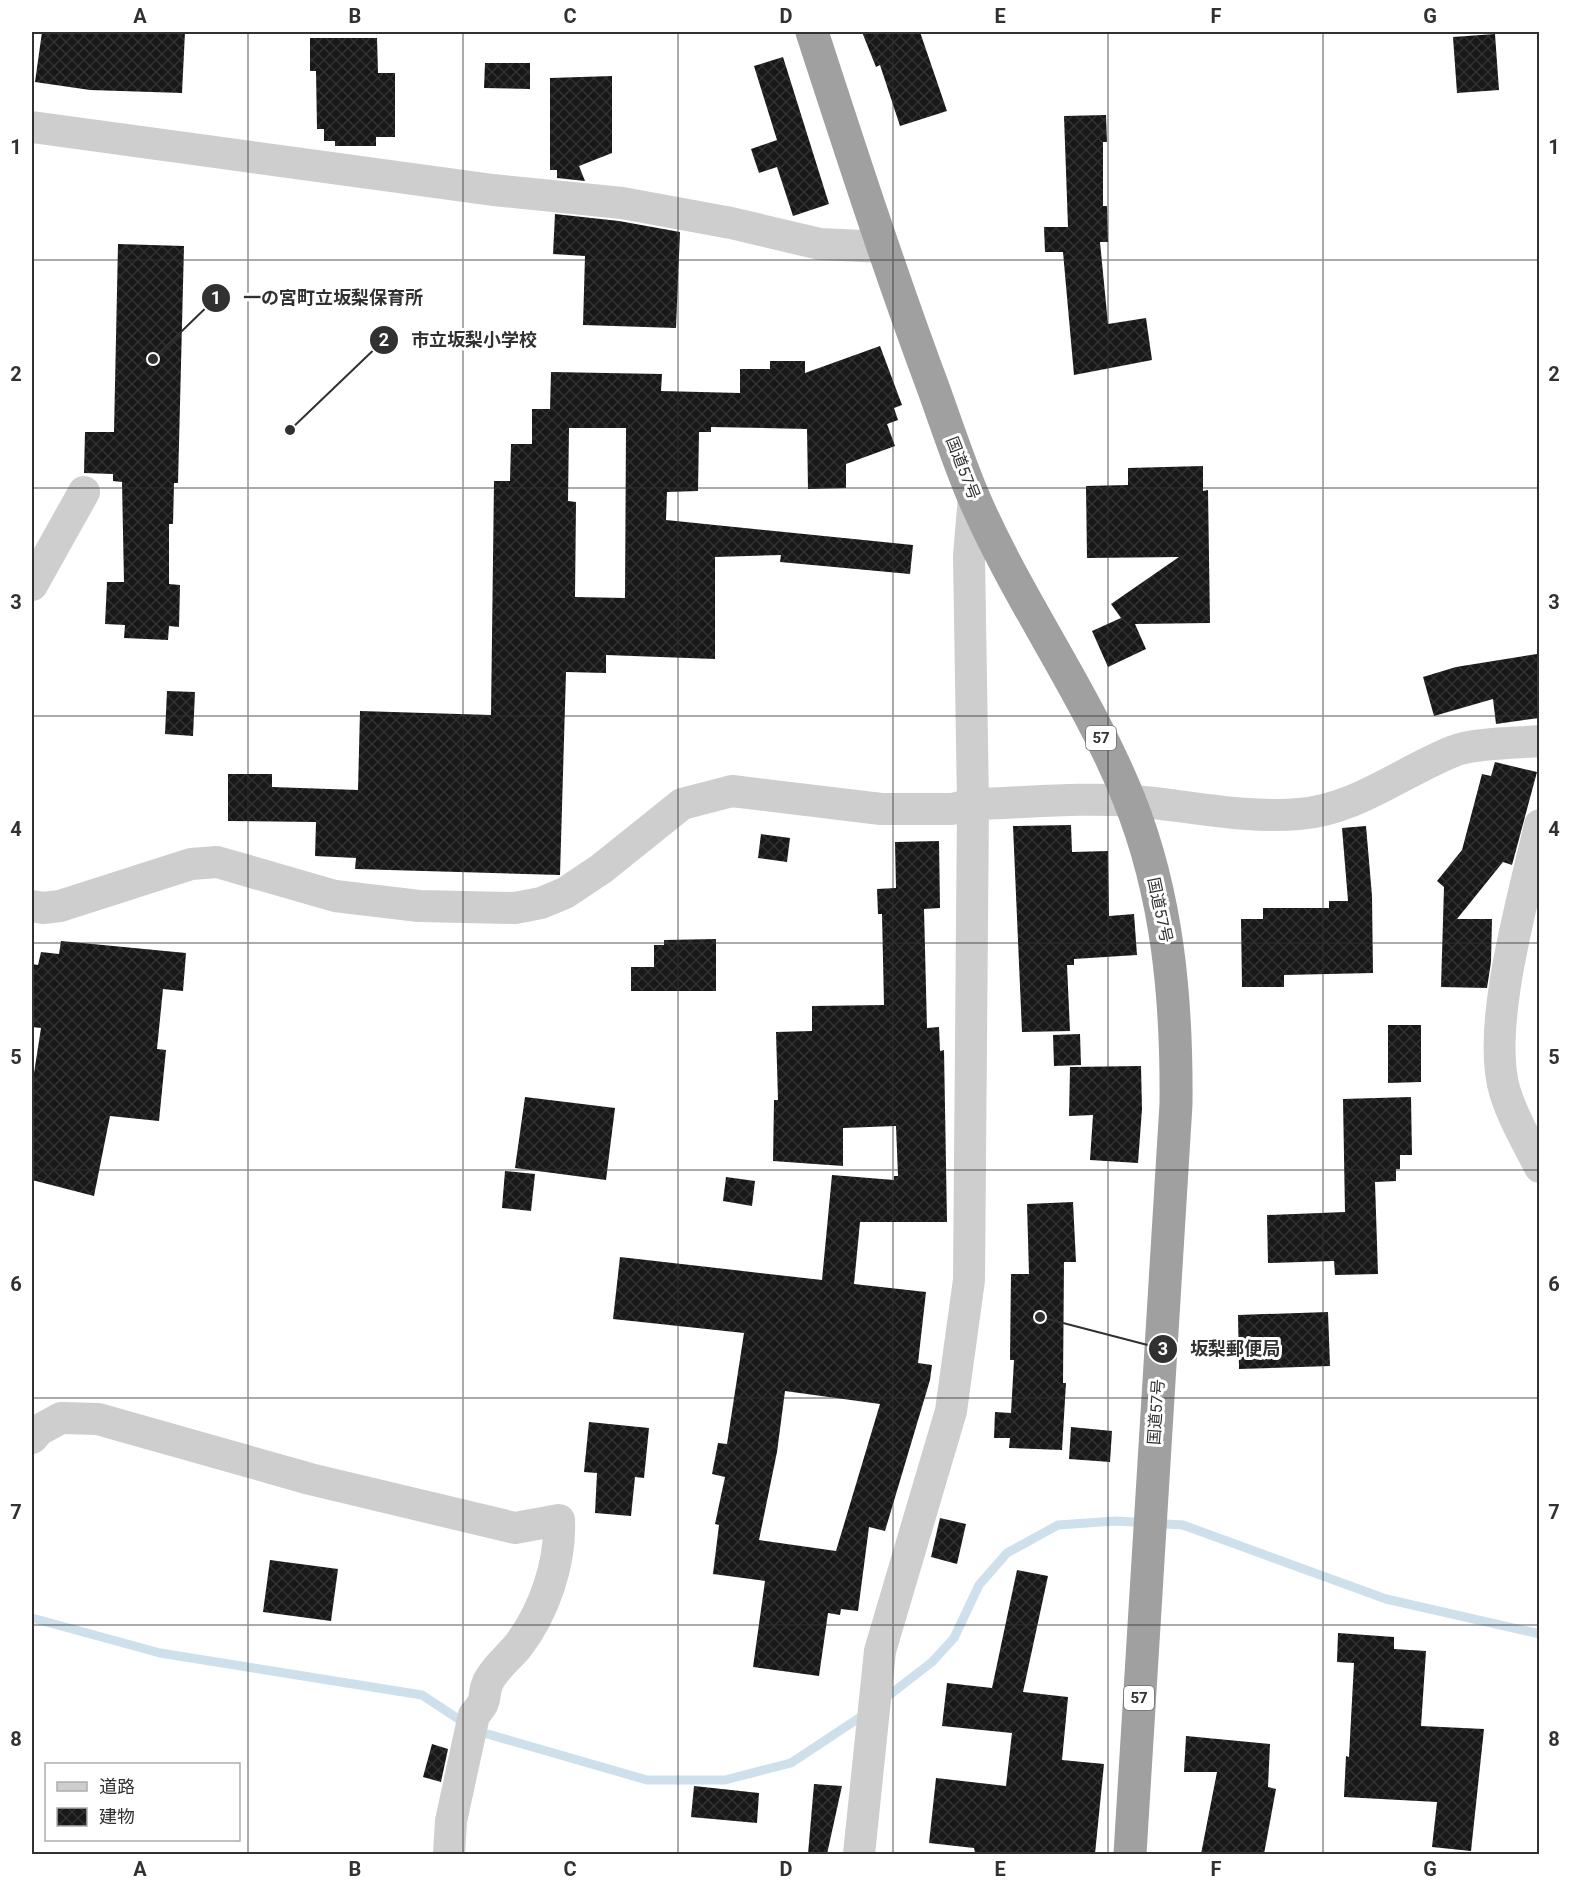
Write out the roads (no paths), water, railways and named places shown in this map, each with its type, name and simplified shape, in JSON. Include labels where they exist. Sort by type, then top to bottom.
[{"type":"highway","name":"国道57号","points":[[812,32],[883,248],[974,496],[1004,562],[1095,726],[1130,801],[1165,928],[1177,1037],[1176,1104],[1130,1854]]},
{"type":"street","points":[[32,127],[493,190],[622,202],[731,223],[820,244],[883,248]]},
{"type":"street","points":[[32,585],[84,492]]},
{"type":"street","points":[[859,1854],[880,1651],[951,1411],[969,1280],[973,804],[969,556],[974,496]]},
{"type":"street","points":[[32,906],[43,908],[60,906],[191,864],[217,862],[335,896],[420,906],[515,908],[541,903],[565,893],[601,869],[682,804],[732,790],[882,809],[952,809],[973,804],[1130,801],[1234,814],[1299,814],[1322,810],[1382,788],[1400,776],[1456,750],[1539,741]]},
{"type":"street","points":[[1539,825],[1503,996],[1500,1058],[1504,1090],[1539,1167]]},
{"type":"street","points":[[32,1438],[39,1430],[61,1418],[99,1419],[310,1479],[515,1528],[559,1520],[560,1546],[541,1607],[519,1644],[488,1683],[486,1702],[474,1715],[452,1821],[449,1854]]},
{"type":"waterway","points":[[883,1700],[932,1662],[954,1638],[979,1585],[1007,1553],[1058,1525],[1116,1521],[1183,1525],[1386,1599],[1540,1634]]},
{"type":"waterway","points":[[32,1618],[160,1653],[422,1695],[466,1724]]},
{"type":"waterway","points":[[477,1731],[647,1780],[725,1780],[791,1763],[865,1714]]},
{"type":"place","name":"一の宮町立坂梨保育所","points":[[153,359]]},
{"type":"place","name":"市立坂梨小学校","points":[[290,430]]},
{"type":"place","name":"坂梨郵便局","points":[[1040,1317]]}]
